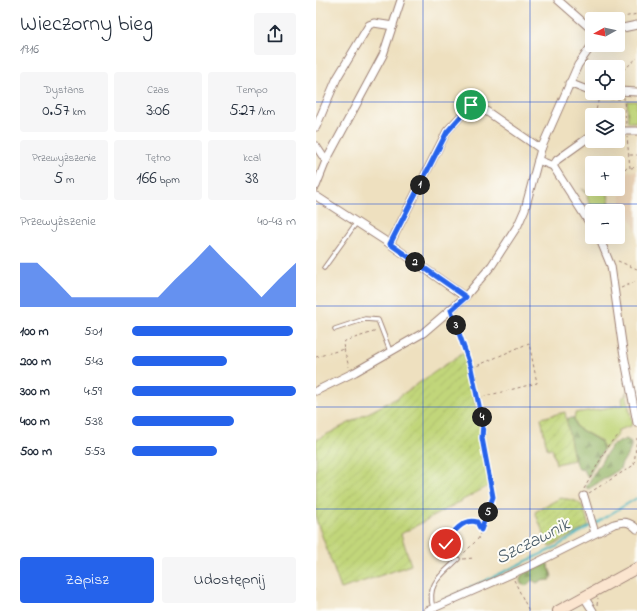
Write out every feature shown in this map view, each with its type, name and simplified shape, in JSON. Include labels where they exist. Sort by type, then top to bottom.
[{"type":"street","points":[[316,186],[326,161],[383,55],[401,0]]},
{"type":"street","points":[[559,0],[585,24]]},
{"type":"street","points":[[316,127],[337,78],[369,25],[374,23],[393,26]]},
{"type":"street","points":[[625,28],[637,25]]},
{"type":"street","points":[[316,391],[351,374],[423,333],[466,297],[492,265],[518,225],[525,209],[541,149],[569,83],[578,65],[587,52]]},
{"type":"street","points":[[569,83],[585,89]]},
{"type":"street","points":[[625,91],[637,92]]},
{"type":"street","points":[[390,244],[447,132],[471,105],[476,104],[541,149]]},
{"type":"street","points":[[625,131],[637,131]]},
{"type":"street","points":[[553,166],[557,160],[585,140]]},
{"type":"street","points":[[316,146],[326,161]]},
{"type":"street","points":[[538,160],[553,166],[585,216]]},
{"type":"street","points":[[316,196],[390,244],[466,297]]},
{"type":"street","points":[[602,244],[611,266],[623,350],[637,423]]},
{"type":"street","points":[[584,496],[594,528]]},
{"type":"street","points":[[430,610],[511,574],[594,528],[623,521],[631,522],[637,529]]},
{"type":"street","points":[[558,611],[637,568]]},
{"type":"street","points":[[584,597],[593,611]]},
{"type":"lane","points":[[324,268],[357,222]]},
{"type":"lane","points":[[335,329],[365,319],[378,320],[390,351]]},
{"type":"lane","points":[[430,610],[431,590],[437,579],[458,559]]},
{"type":"path","points":[[625,17],[637,14]]},
{"type":"path","points":[[625,70],[637,58]]},
{"type":"path","points":[[629,155],[637,154]]},
{"type":"path","points":[[630,168],[637,167]]},
{"type":"path","points":[[618,261],[637,269]]},
{"type":"path","points":[[615,290],[637,281]]},
{"type":"path","points":[[451,310],[471,368],[478,399],[483,424],[482,438],[493,497],[478,539],[458,559]]},
{"type":"path","points":[[351,374],[343,344],[345,341],[382,330]]},
{"type":"path","points":[[471,368],[528,343],[537,383],[478,399]]},
{"type":"path","points":[[316,357],[344,349]]},
{"type":"path","points":[[584,496],[584,488],[595,472],[602,456],[610,444],[620,434]]},
{"type":"path","points":[[584,496],[634,465],[637,438]]},
{"type":"path","points":[[453,564],[446,547],[448,539],[461,525],[467,521],[477,522],[481,530]]},
{"type":"path","points":[[458,559],[474,558]]},
{"type":"path","points":[[511,574],[529,611]]},
{"type":"shaded area","points":[[637,171],[637,231],[625,209],[625,204],[622,204],[621,202],[620,196],[625,196],[625,172]]},
{"type":"green space","points":[[627,101],[637,101],[637,122],[628,122]]},
{"type":"green space","points":[[587,196],[608,196],[610,204],[591,204]]},
{"type":"green space","points":[[464,352],[482,433],[490,485],[401,534],[411,565],[341,589],[316,519],[316,440],[397,398]]},
{"type":"green space","points":[[626,392],[632,423],[631,426],[618,430],[618,434],[603,450],[601,441],[576,427],[574,418],[575,413],[623,405],[622,398],[626,395]]},
{"type":"green space","points":[[565,412],[574,460],[556,464],[552,448],[547,449],[541,418]]},
{"type":"green space","points":[[568,418],[574,418],[576,427],[601,442],[603,450],[588,477],[584,470],[579,469],[576,464],[565,424]]},
{"type":"green space","points":[[626,439],[631,442],[631,446],[620,469],[588,489],[586,487],[611,446]]},
{"type":"green space","points":[[560,498],[578,502],[583,508],[589,526],[549,547],[535,512]]},
{"type":"green space","points":[[547,562],[552,576],[550,580],[540,581],[537,583],[532,580],[526,586],[521,584],[520,580],[522,575]]},
{"type":"waterway","name":"Szczawnik","points":[[440,602],[554,548],[637,498]]},
{"type":"route","points":[[446,544],[448,539],[461,525],[467,521],[473,520],[477,522],[480,524],[481,530],[493,497],[482,438],[483,424],[471,368],[451,310],[466,297],[390,244],[447,132],[471,105]]}]
